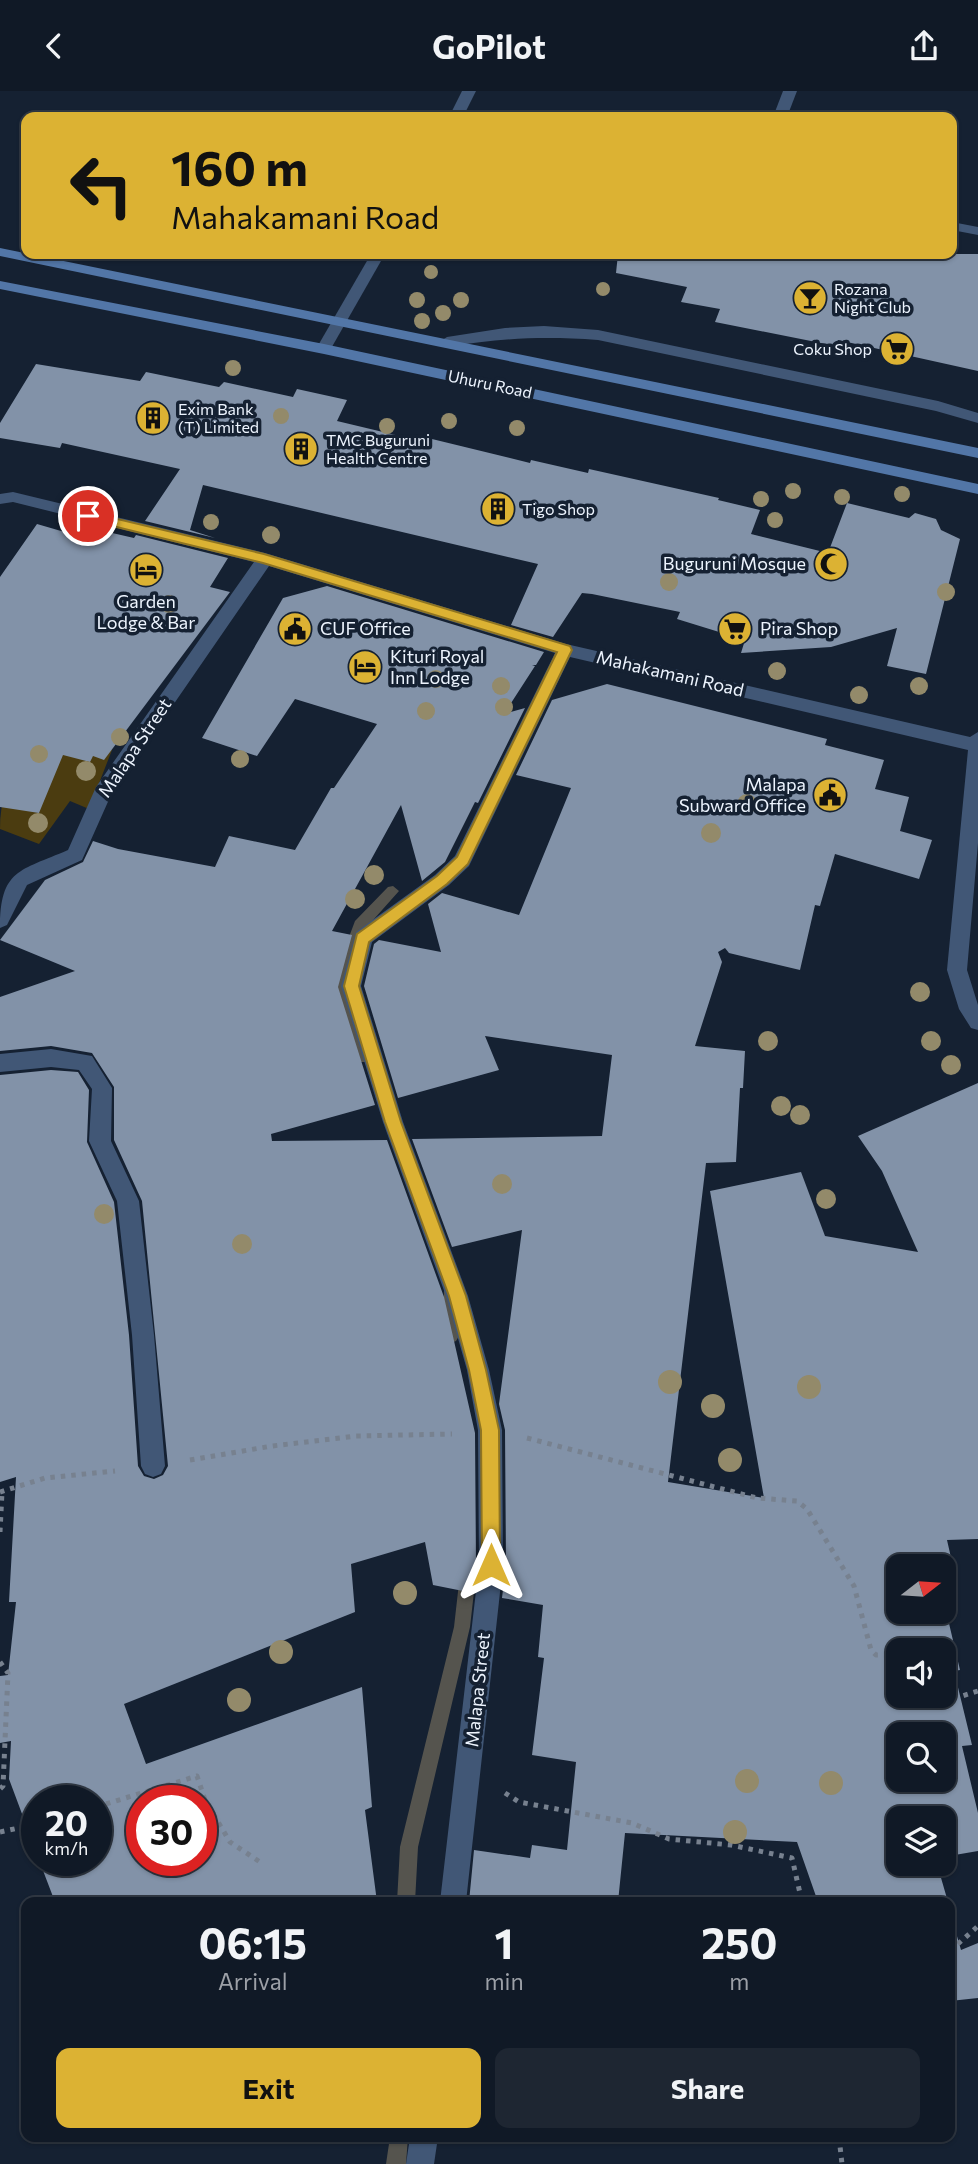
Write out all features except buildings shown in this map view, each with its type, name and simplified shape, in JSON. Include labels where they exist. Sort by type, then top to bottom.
[{"type":"main road","name":"Uhuru Road","points":[[0,252],[21,256]]},
{"type":"main road","name":"Uhuru Road","points":[[35,259],[978,453]]},
{"type":"main road","name":"Uhuru Road","points":[[0,285],[324,349],[978,489]]},
{"type":"street","points":[[459,112],[470,91]]},
{"type":"street","points":[[781,112],[790,91]]},
{"type":"street","points":[[957,227],[978,231]]},
{"type":"street","points":[[324,349],[375,259]]},
{"type":"street","points":[[447,342],[505,333],[544,331],[598,335],[938,406],[978,418]]},
{"type":"street","name":"Mahakamani Road","points":[[0,499],[13,498],[264,559],[565,650],[978,743]]},
{"type":"street","name":"Malapa Street","points":[[0,921],[20,880],[75,855],[103,792],[264,559]]},
{"type":"street","name":"Malapa Street","points":[[454,1897],[470,1771],[491,1565],[490,1430],[478,1370],[457,1296],[393,1122],[351,986],[363,939],[442,880],[463,860],[565,650]]},
{"type":"street","points":[[978,743],[957,970],[966,1003],[978,1022]]},
{"type":"street","points":[[0,1063],[51,1058],[85,1062],[102,1088],[100,1141],[128,1201],[143,1335],[153,1466]]},
{"type":"street","points":[[421,2164],[423,2142]]},
{"type":"path","points":[[0,1532],[1,1492],[46,1478],[153,1466],[272,1445],[344,1437],[439,1436],[490,1430],[757,1498],[797,1501],[807,1510],[854,1586],[871,1650],[876,1655],[886,1655]]},
{"type":"path","points":[[0,1662],[8,1674],[3,1786],[0,1789]]},
{"type":"path","points":[[956,1696],[978,1691]]},
{"type":"path","points":[[470,1771],[519,1802],[632,1823],[669,1839],[731,1845],[792,1858],[801,1897]]},
{"type":"path","points":[[112,1802],[197,1776],[205,1800],[230,1842],[263,1864]]},
{"type":"path","points":[[0,1832],[21,1827]]},
{"type":"path","points":[[955,1947],[978,1926]]},
{"type":"path","points":[[840,2142],[842,2164]]},
{"type":"shaded area","points":[[48,717],[112,750],[89,809],[70,801],[39,844],[0,829],[1,812],[4,796],[15,769]]},
{"type":"waterway","points":[[365,1058],[344,1008],[341,977],[360,925],[393,891]]},
{"type":"waterway","points":[[451,1290],[451,1336]]},
{"type":"waterway","points":[[406,1897],[409,1847],[462,1627],[468,1574]]},
{"type":"waterway","points":[[396,2164],[398,2142]]},
{"type":"place","name":"Rozana Night Club","points":[[810,298]]},
{"type":"place","name":"Coku Shop","points":[[897,349]]},
{"type":"place","name":"Exim Bank (T) Limited","points":[[153,418]]},
{"type":"place","name":"TMC Buguruni Health Centre","points":[[301,449]]},
{"type":"place","name":"Tigo Shop","points":[[498,509]]},
{"type":"place","name":"Buguruni Mosque","points":[[831,564]]},
{"type":"place","name":"Garden Lodge & Bar","points":[[146,570]]},
{"type":"place","name":"CUF Office","points":[[295,629]]},
{"type":"place","name":"Pira Shop","points":[[735,629]]},
{"type":"place","name":"Kituri Royal Inn Lodge","points":[[365,667]]},
{"type":"place","name":"Malapa Subward Office","points":[[830,795]]},
{"type":"route","points":[[88,516],[264,559],[565,650],[479,832],[463,860],[442,880],[363,939],[351,986],[393,1122],[457,1296],[478,1370],[490,1430],[491,1565]]}]
